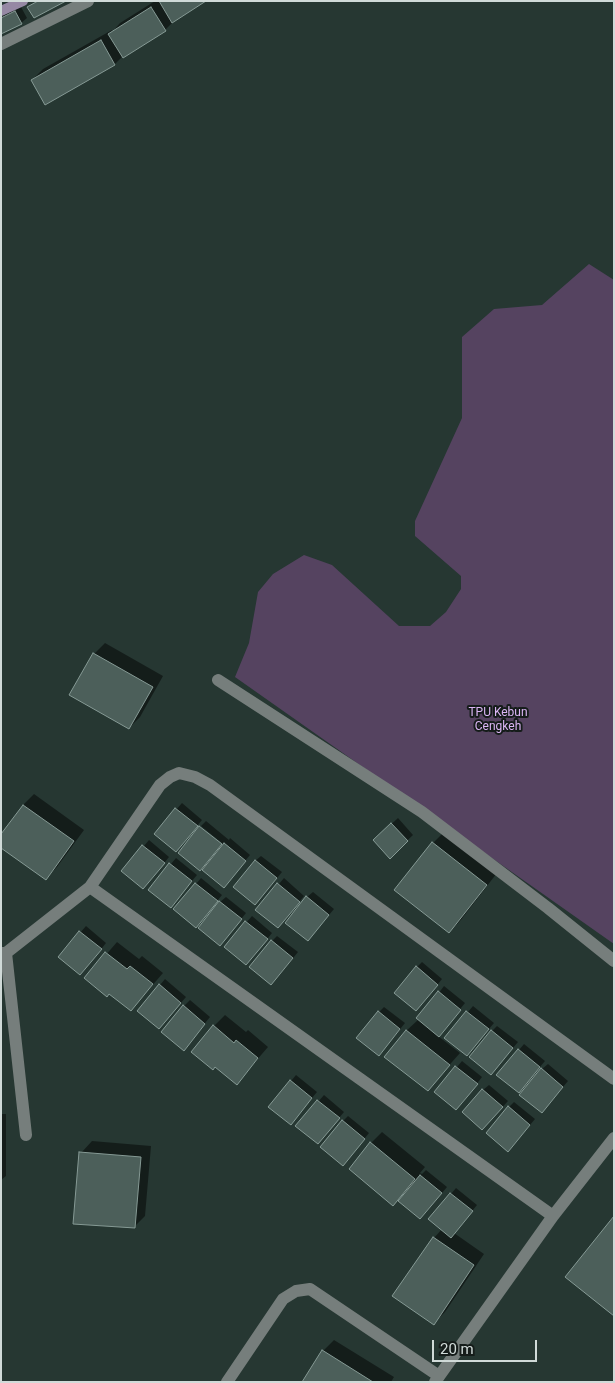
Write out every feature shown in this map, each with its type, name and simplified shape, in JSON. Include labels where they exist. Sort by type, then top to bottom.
[{"type":"street","points":[[1,44],[88,1]]},
{"type":"street","points":[[218,680],[422,812],[614,961]]},
{"type":"street","points":[[26,1135],[4,953],[90,887],[160,785],[179,773],[195,777],[210,785],[614,1079]]},
{"type":"street","points":[[90,887],[553,1216]]},
{"type":"street","points":[[227,1382],[283,1299],[296,1291],[310,1289],[437,1379],[553,1216],[614,1138]]},
{"type":"green space","name":"TPU Kebun Cengkeh","points":[[589,264],[614,280],[614,944],[235,677],[249,643],[258,592],[273,574],[304,555],[332,565],[399,626],[430,626],[446,612],[461,589],[461,576],[415,536],[415,521],[462,418],[462,337],[494,309],[542,305]]},
{"type":"building","points":[[38,1],[66,1],[34,18],[27,7]]},
{"type":"building","points":[[159,1],[206,1],[172,23]]},
{"type":"building","points":[[151,7],[166,31],[123,58],[108,34]]},
{"type":"building","points":[[15,11],[22,24],[1,34],[1,18]]},
{"type":"building","points":[[101,40],[115,65],[45,105],[31,80]]},
{"type":"building","points":[[93,653],[153,687],[129,729],[69,695]]},
{"type":"building","points":[[23,805],[74,841],[46,880],[1,848],[1,834]]},
{"type":"building","points":[[175,808],[198,826],[176,852],[154,834]]},
{"type":"building","points":[[391,823],[408,841],[390,859],[373,840]]},
{"type":"building","points":[[199,826],[222,844],[200,871],[178,853]]},
{"type":"building","points":[[432,842],[487,885],[449,933],[394,890]]},
{"type":"building","points":[[224,843],[246,861],[224,888],[202,870]]},
{"type":"building","points":[[142,845],[165,863],[143,889],[121,871]]},
{"type":"building","points":[[255,860],[277,878],[255,905],[233,887]]},
{"type":"building","points":[[169,863],[192,881],[171,908],[148,890]]},
{"type":"building","points":[[195,883],[218,901],[196,928],[173,909]]},
{"type":"building","points":[[277,883],[300,902],[278,928],[255,910]]},
{"type":"building","points":[[306,896],[329,915],[308,941],[285,923]]},
{"type":"building","points":[[219,901],[242,919],[220,946],[198,928]]},
{"type":"building","points":[[245,921],[268,939],[246,965],[224,947]]},
{"type":"building","points":[[79,931],[102,949],[80,975],[58,957]]},
{"type":"building","points":[[271,940],[293,958],[271,985],[249,967]]},
{"type":"building","points":[[105,952],[127,969],[130,966],[153,984],[131,1011],[109,994],[107,997],[84,978]]},
{"type":"building","points":[[416,966],[438,985],[416,1011],[394,993]]},
{"type":"building","points":[[159,984],[181,1003],[159,1029],[137,1011]]},
{"type":"building","points":[[438,991],[461,1010],[439,1037],[416,1018]]},
{"type":"building","points":[[183,1005],[205,1024],[184,1051],[161,1032]]},
{"type":"building","points":[[378,1011],[400,1029],[379,1056],[356,1038]]},
{"type":"building","points":[[466,1011],[489,1029],[467,1056],[444,1038]]},
{"type":"building","points":[[213,1025],[234,1043],[236,1040],[258,1058],[237,1085],[215,1067],[213,1070],[191,1052]]},
{"type":"building","points":[[406,1030],[450,1065],[428,1091],[384,1057]]},
{"type":"building","points":[[491,1030],[513,1048],[491,1075],[469,1057]]},
{"type":"building","points":[[518,1049],[540,1067],[519,1093],[496,1075]]},
{"type":"building","points":[[455,1066],[478,1084],[456,1110],[434,1092]]},
{"type":"building","points":[[541,1068],[563,1087],[542,1113],[519,1095]]},
{"type":"building","points":[[290,1080],[312,1098],[291,1125],[268,1107]]},
{"type":"building","points":[[482,1089],[503,1107],[482,1130],[462,1112]]},
{"type":"building","points":[[317,1100],[340,1118],[318,1144],[295,1126]]},
{"type":"building","points":[[508,1106],[530,1125],[508,1152],[486,1133]]},
{"type":"building","points":[[342,1120],[365,1139],[343,1166],[320,1147]]},
{"type":"building","points":[[370,1142],[415,1179],[393,1206],[349,1169]]},
{"type":"building","points":[[79,1152],[141,1157],[135,1228],[73,1224]]},
{"type":"building","points":[[420,1175],[442,1193],[420,1219],[398,1201]]},
{"type":"building","points":[[450,1193],[473,1211],[451,1238],[428,1219]]},
{"type":"building","points":[[614,1216],[614,1316],[565,1277]]},
{"type":"building","points":[[433,1237],[474,1265],[434,1325],[392,1296]]},
{"type":"building","points":[[322,1350],[373,1382],[302,1382]]},
{"type":"waterway","points":[[1,11],[23,1]]}]
